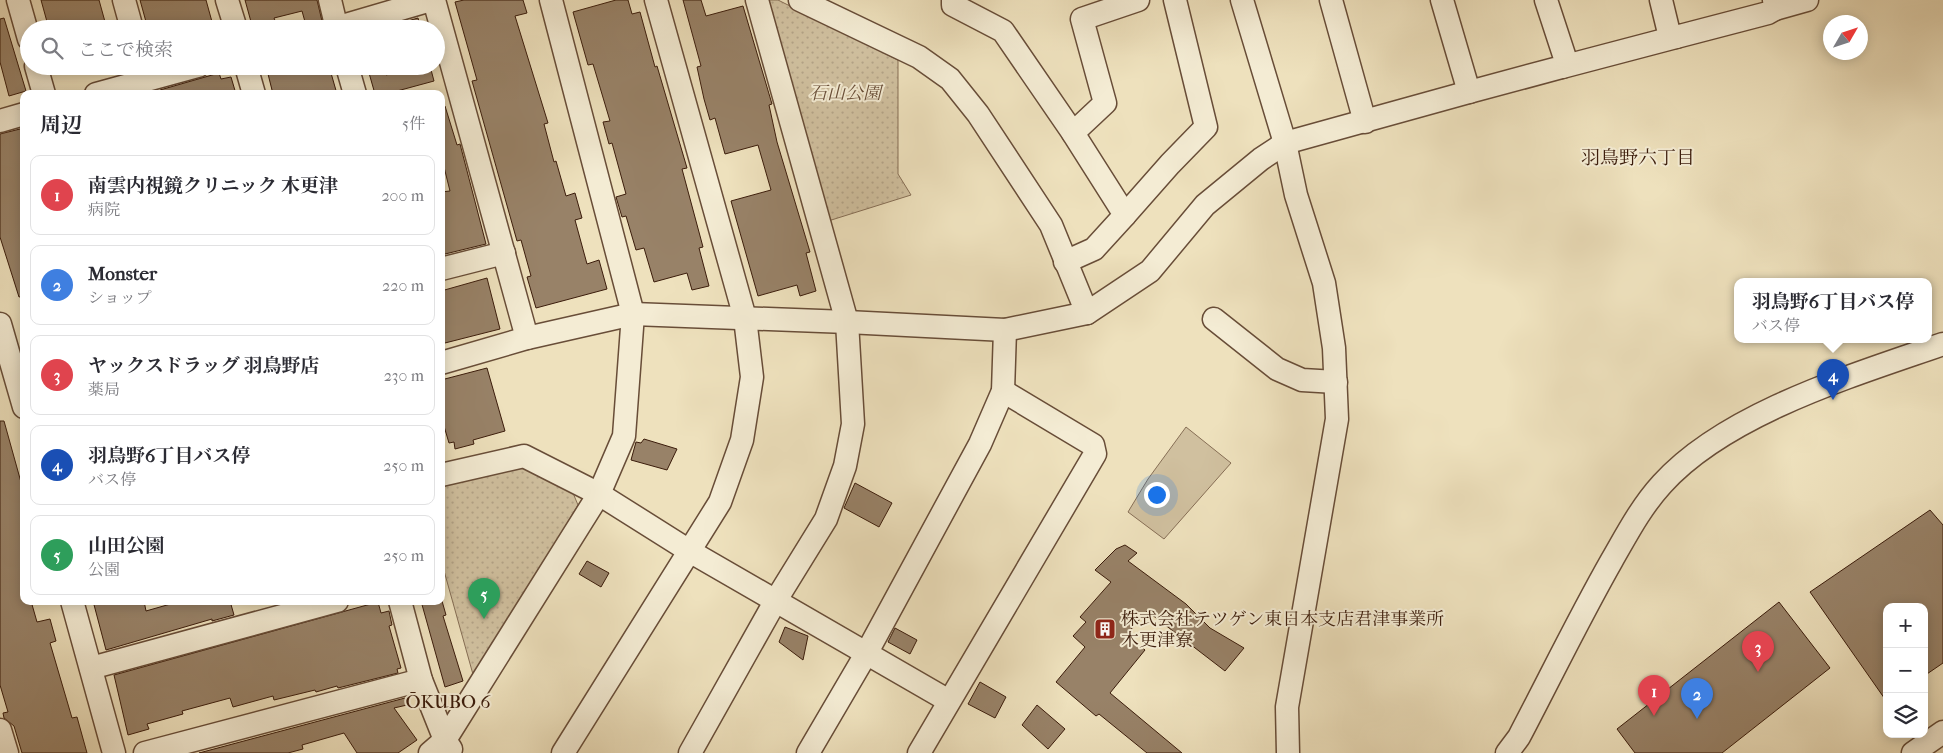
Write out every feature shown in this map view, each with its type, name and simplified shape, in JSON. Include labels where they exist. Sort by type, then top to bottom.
[{"type":"street","points":[[18,0],[24,20]]},
{"type":"street","points":[[124,0],[130,20]]},
{"type":"street","points":[[227,0],[233,20]]},
{"type":"street","points":[[330,0],[334,20]]},
{"type":"street","points":[[363,20],[433,0],[439,20]]},
{"type":"street","points":[[443,749],[599,494],[624,436],[633,314],[551,0]]},
{"type":"street","points":[[563,753],[720,502],[742,440],[752,377],[745,318],[656,0]]},
{"type":"street","points":[[690,753],[776,600],[826,519],[845,466],[853,424],[847,322],[757,0]]},
{"type":"street","points":[[800,0],[919,57],[950,79],[978,114],[1051,225],[1086,313]]},
{"type":"street","points":[[953,0],[953,4],[1003,31],[1073,133],[1125,215]]},
{"type":"street","points":[[1073,133],[1105,103],[1079,9],[1138,0]]},
{"type":"street","points":[[1065,262],[1094,249],[1206,127],[1175,0]]},
{"type":"street","points":[[1242,0],[1285,143],[1296,195],[1324,283],[1334,348],[1337,419],[1287,707],[1288,753]]},
{"type":"street","points":[[1332,0],[1364,122]]},
{"type":"street","points":[[1442,0],[1469,92]]},
{"type":"street","points":[[1546,0],[1565,58],[1562,67]]},
{"type":"street","points":[[1660,0],[1669,33],[1676,37]]},
{"type":"street","points":[[445,362],[527,338],[633,314],[1005,330],[1086,313],[1150,271],[1205,205],[1261,159],[1285,143],[1562,67],[1768,14],[1774,5],[1807,0]]},
{"type":"street","points":[[445,43],[527,338]]},
{"type":"street","points":[[39,75],[43,90]]},
{"type":"street","points":[[110,90],[165,75]]},
{"type":"street","points":[[249,75],[253,90]]},
{"type":"street","points":[[349,75],[353,90]]},
{"type":"street","points":[[0,121],[20,115]]},
{"type":"street","points":[[445,268],[504,253]]},
{"type":"street","points":[[1214,319],[1277,369],[1302,380],[1336,382]]},
{"type":"street","points":[[1,330],[4,360],[20,398]]},
{"type":"street","points":[[808,753],[866,654],[980,444],[1003,391],[1005,330]]},
{"type":"street","points":[[1507,753],[1519,737],[1582,613],[1640,511],[1678,468],[1695,454],[1740,426],[1818,388],[1943,344]]},
{"type":"street","points":[[919,753],[1095,454],[1094,445],[1003,391]]},
{"type":"street","points":[[445,474],[524,456],[599,494],[690,552],[949,701]]},
{"type":"street","points":[[73,605],[114,753]]},
{"type":"street","points":[[90,668],[322,605]]},
{"type":"street","points":[[401,605],[421,680],[443,749]]},
{"type":"street","points":[[145,753],[421,680]]},
{"type":"street","points":[[0,730],[6,753]]},
{"type":"street","points":[[1914,753],[1943,732]]},
{"type":"green space","name":"石山公園","points":[[767,0],[778,0],[898,60],[898,174],[911,195],[825,222]]},
{"type":"green space","points":[[1186,427],[1231,463],[1164,539],[1128,512],[1148,479]]},
{"type":"green space","points":[[520,462],[573,493],[578,505],[474,678],[445,574],[445,483]]},
{"type":"building","points":[[41,0],[99,0],[105,20],[47,20]]},
{"type":"building","points":[[140,0],[206,0],[212,20],[146,20]]},
{"type":"building","points":[[245,0],[317,0],[322,20],[304,20],[302,11],[274,18],[275,20],[251,20]]},
{"type":"building","points":[[464,0],[523,0],[527,13],[515,16],[548,123],[544,124],[554,162],[556,161],[566,196],[575,193],[582,218],[575,220],[587,264],[599,260],[607,289],[536,308],[527,277],[531,276],[521,240],[517,241],[472,81],[477,80],[455,2]]},
{"type":"building","points":[[616,0],[628,0],[632,14],[640,12],[655,67],[657,66],[687,168],[682,169],[703,247],[699,248],[709,286],[692,290],[687,273],[654,282],[644,248],[636,250],[626,216],[622,217],[616,197],[626,194],[612,143],[609,144],[603,122],[610,121],[593,64],[588,65],[573,12]]},
{"type":"building","points":[[683,0],[701,0],[706,16],[743,6],[772,104],[769,105],[777,142],[810,252],[806,253],[816,291],[800,296],[797,285],[758,296],[731,201],[771,190],[758,145],[725,154],[715,118],[710,120],[704,99],[697,67],[701,66]]},
{"type":"building","points":[[4,18],[26,90],[20,90],[20,93],[9,96],[0,62],[0,19]]},
{"type":"building","points":[[212,75],[220,75],[221,79],[231,77],[235,90],[160,90]]},
{"type":"building","points":[[268,75],[332,75],[336,90],[272,90]]},
{"type":"building","points":[[370,75],[432,75],[434,81],[401,90],[374,90]]},
{"type":"building","points":[[445,106],[457,145],[460,144],[486,244],[445,254],[445,192],[450,191],[445,171]]},
{"type":"building","points":[[20,129],[19,297],[0,237],[0,134]]},
{"type":"building","points":[[487,278],[500,329],[445,343],[445,290]]},
{"type":"building","points":[[487,368],[505,431],[473,440],[474,444],[455,449],[454,442],[449,443],[445,430],[445,379]]},
{"type":"building","points":[[0,421],[4,421],[20,479],[20,605],[32,605],[37,622],[50,619],[56,641],[50,643],[72,718],[77,717],[87,753],[22,753],[14,726],[4,718],[3,713],[8,712],[0,685]]},
{"type":"building","points":[[644,439],[677,449],[667,470],[631,460],[636,442],[641,443]]},
{"type":"building","points":[[855,483],[892,503],[879,527],[844,508]]},
{"type":"building","points":[[1930,510],[1943,525],[1943,663],[1928,673],[1928,603],[1883,603],[1883,696],[1810,592]]},
{"type":"building","points":[[1125,545],[1137,553],[1128,561],[1186,604],[1210,628],[1244,648],[1225,671],[1147,611],[1127,634],[1145,650],[1110,693],[1182,753],[1147,753],[1099,714],[1096,716],[1056,682],[1085,647],[1073,636],[1086,622],[1080,617],[1111,582],[1095,570],[1116,549]]},
{"type":"building","points":[[587,561],[609,573],[601,587],[579,574]]},
{"type":"building","points":[[1779,602],[1830,668],[1722,753],[1635,753],[1617,729]]},
{"type":"building","points":[[94,605],[145,605],[146,611],[167,605],[231,605],[234,615],[212,621],[212,619],[106,650]]},
{"type":"building","points":[[367,605],[379,605],[381,613],[389,611],[392,625],[389,626],[401,668],[397,669],[398,673],[338,688],[337,686],[316,692],[315,690],[274,700],[273,696],[233,707],[230,698],[182,711],[183,714],[147,724],[149,729],[128,735],[114,675]]},
{"type":"building","points":[[422,605],[443,605],[446,615],[443,616],[463,681],[445,687]]},
{"type":"building","points":[[785,627],[808,636],[803,660],[779,642]]},
{"type":"building","points":[[895,628],[917,640],[910,654],[888,642]]},
{"type":"building","points":[[980,682],[1006,697],[995,718],[968,704]]},
{"type":"building","points":[[405,698],[407,705],[394,708],[417,740],[398,753],[357,753],[344,733],[302,745],[303,749],[288,753],[199,753]]},
{"type":"building","points":[[1037,705],[1065,729],[1048,749],[1022,725]]},
{"type":"place","name":"羽鳥野6丁目バス停","points":[[1833,400]]},
{"type":"place","name":"山田公園","points":[[484,619]]},
{"type":"place","name":"株式会社テツゲン東日本支店君津事業所 木更津寮","points":[[1105,629]]},
{"type":"place","name":"ヤックスドラッグ 羽鳥野店","points":[[1758,672]]},
{"type":"place","name":"南雲内視鏡クリニック 木更津","points":[[1654,716]]},
{"type":"place","name":"Monster","points":[[1697,719]]},
{"type":"district","name":"羽鳥野六丁目","points":[[1638,157]]},
{"type":"district","name":"ŌKUBO 6","points":[[448,701]]}]
